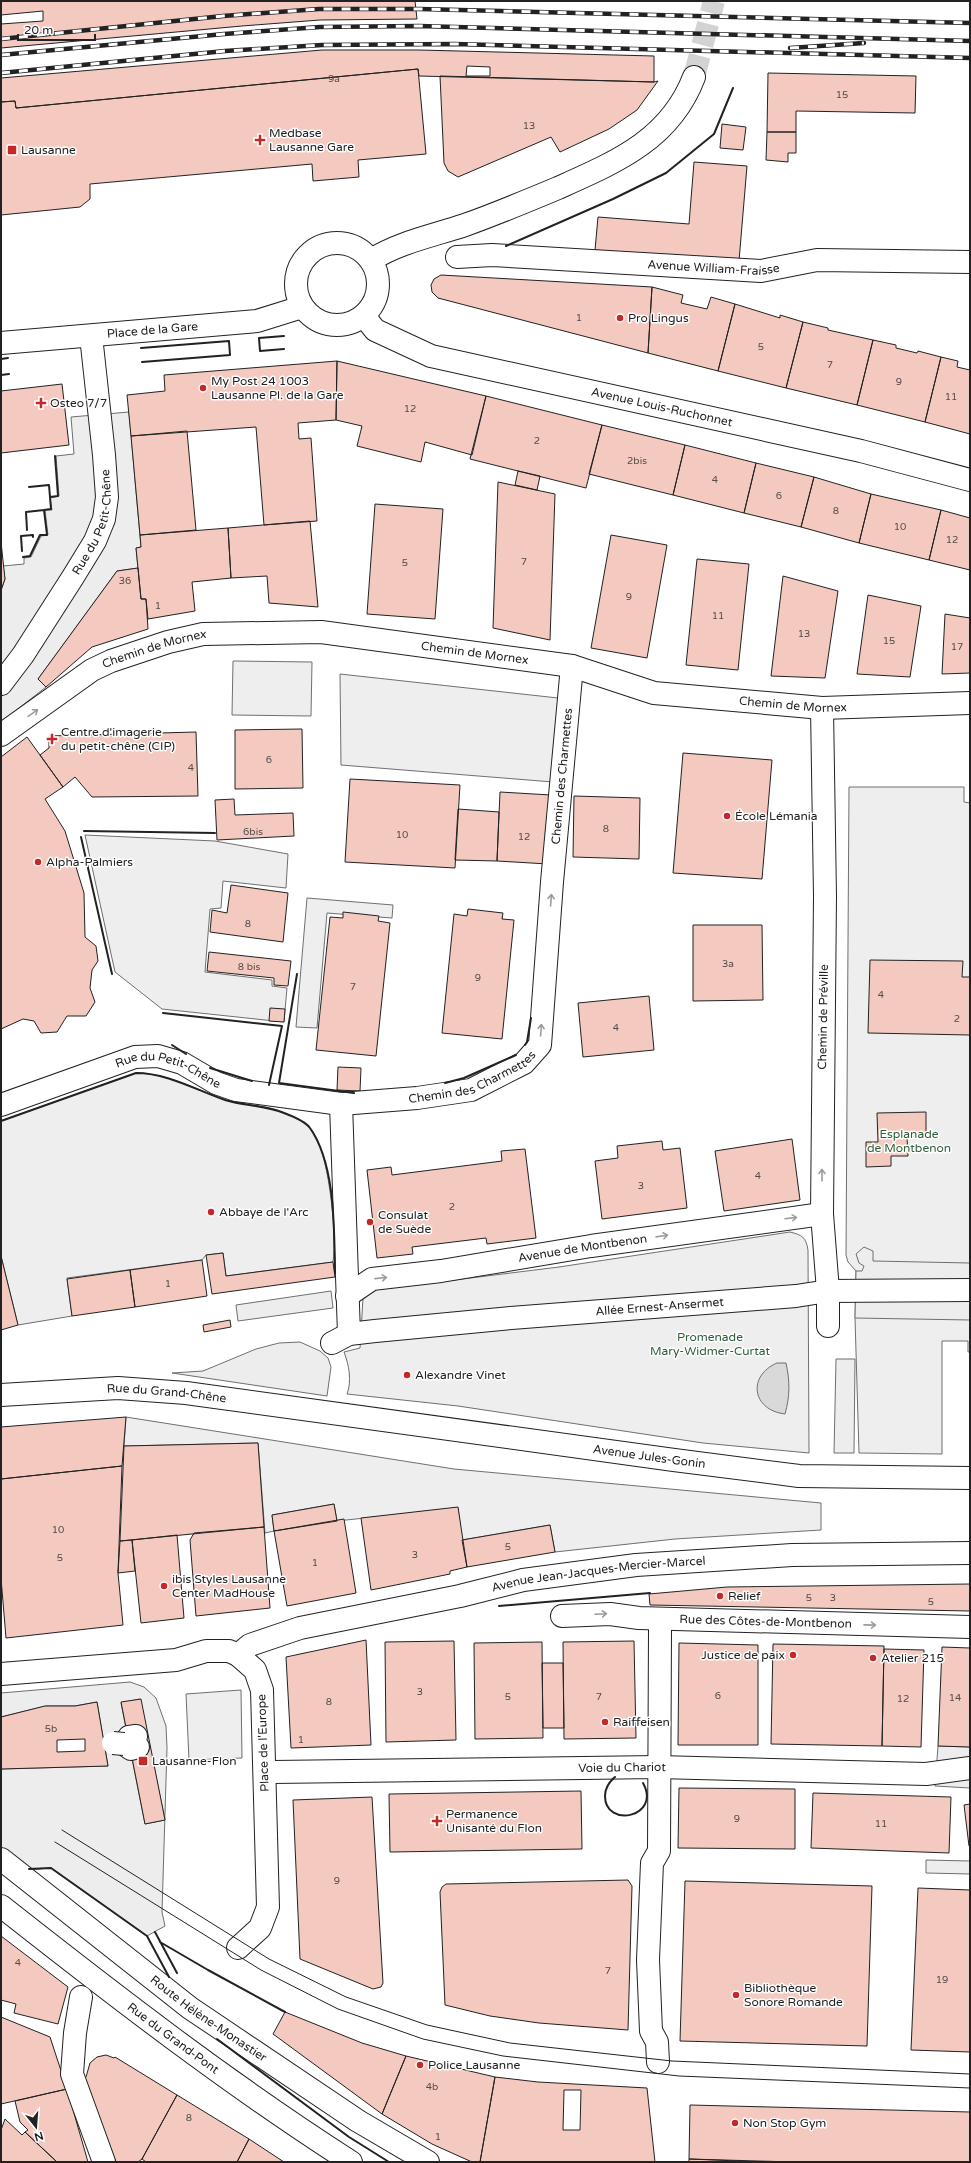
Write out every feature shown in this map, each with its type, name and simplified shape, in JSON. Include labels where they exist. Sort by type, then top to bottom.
[{"type":"street","points":[[371,260],[409,241],[466,224],[528,200],[606,166],[630,153],[656,134],[677,111],[687,96],[694,77]]},
{"type":"street","points":[[334,243],[344,243],[364,252],[371,260],[377,271],[379,283],[377,296],[372,307],[364,316],[351,323],[338,326],[324,324],[311,317],[302,307],[295,286],[296,276],[305,257],[313,250],[334,243]]},
{"type":"street","name":"Avenue William-Fraisse","points":[[457,257],[492,255],[761,271],[817,260],[970,262]]},
{"type":"street","name":"Place de la Gare","points":[[1,344],[257,321],[302,307]]},
{"type":"street","name":"Avenue Louis-Ruchonnet","points":[[364,316],[375,330],[431,356],[861,451],[970,480]]},
{"type":"street","name":"Rue du Petit-Chêne","points":[[1,684],[23,655],[73,577],[95,541],[104,519],[107,497],[91,336]]},
{"type":"street","name":"Chemin de Mornex","points":[[1,735],[92,670],[125,656],[168,642],[203,634],[321,632],[572,666],[654,693],[822,708],[970,703]]},
{"type":"street","name":"Chemin des Charmettes","points":[[341,1104],[417,1098],[471,1090],[524,1063],[540,1045],[552,882],[572,666]]},
{"type":"street","name":"Chemin de Préville","points":[[822,708],[825,896],[822,1085],[822,1214],[828,1291],[828,1326]]},
{"type":"street","name":"Rue du Petit-Chêne","points":[[1,1105],[136,1057],[158,1056],[182,1063],[216,1083],[236,1090],[341,1104]]},
{"type":"street","points":[[341,1104],[348,1296]]},
{"type":"street","name":"Avenue de Montbenon","points":[[348,1296],[372,1279],[441,1271],[591,1246],[822,1214]]},
{"type":"street","name":"Allée Ernest-Ansermet","points":[[348,1296],[341,1339],[511,1318],[796,1296],[828,1291],[970,1290]]},
{"type":"street","name":"Rue du Grand-Chêne","points":[[1,1395],[118,1388],[186,1393],[330,1413]]},
{"type":"street","name":"Avenue Jules-Gonin","points":[[330,1413],[799,1476],[970,1478]]},
{"type":"street","name":"Avenue Jean-Jacques-Mercier-Marcel","points":[[238,1655],[250,1645],[300,1628],[460,1596],[523,1580],[636,1565],[792,1555],[970,1553]]},
{"type":"street","name":"Rue des Côtes-de-Montbenon","points":[[562,1616],[610,1614],[639,1618],[970,1627]]},
{"type":"street","points":[[658,2062],[657,2042],[652,2031],[648,1960],[652,1863],[659,1851],[658,1767],[660,1630]]},
{"type":"street","name":"Place de l'Europe","points":[[1,1674],[176,1660],[206,1650],[228,1651],[238,1655],[256,1670],[262,1690],[268,1907],[260,1928],[238,1948]]},
{"type":"street","name":"Voie du Chariot","points":[[273,1772],[658,1767],[926,1774],[970,1768]]},
{"type":"street","name":"Route Hélène-Monastier","points":[[1,1859],[190,2008],[358,2121],[428,2162]]},
{"type":"street","name":"Rue du Grand-Pont","points":[[1,1906],[94,1979],[300,2129],[351,2162]]},
{"type":"street","points":[[81,1997],[75,2033],[72,2074],[104,2162]]},
{"type":"green space","points":[[233,661],[312,662],[311,716],[232,715]]},
{"type":"green space","points":[[340,674],[558,698],[553,782],[341,765]]},
{"type":"green space","name":"Esplanade de Montbenon","points":[[849,787],[964,787],[964,802],[970,803],[970,1352],[968,1352],[968,1341],[942,1341],[942,1454],[859,1453],[855,1318],[856,1271],[848,1262],[846,1255]]},
{"type":"green space","points":[[85,835],[215,841],[288,854],[286,888],[223,881],[221,908],[210,909],[205,972],[272,980],[272,986],[287,988],[284,1022],[162,1009],[115,972]]},
{"type":"green space","points":[[307,898],[393,905],[392,918],[327,913],[317,1028],[296,1027]]},
{"type":"green space","points":[[136,1073],[170,1079],[233,1102],[278,1110],[288,1114],[309,1127],[316,1137],[322,1152],[330,1191],[334,1232],[333,1262],[226,1276],[223,1253],[206,1255],[202,1260],[67,1278],[72,1316],[18,1325],[1,1256],[1,1121]]},
{"type":"green space","name":"Promenade Mary-Widmer-Curtat","points":[[790,1232],[798,1234],[805,1239],[808,1250],[809,1453],[703,1443],[458,1406],[347,1394],[349,1389],[349,1373],[344,1352],[360,1348],[363,1298],[374,1290],[559,1267]]},
{"type":"green space","points":[[126,1417],[454,1469],[821,1503],[821,1530],[675,1539],[555,1552],[550,1525],[462,1540],[458,1508],[337,1521],[334,1504],[272,1515],[274,1531],[265,1533],[258,1443],[124,1446]]},
{"type":"green space","points":[[241,1690],[242,1758],[189,1760],[186,1694]]},
{"type":"shaded area","points":[[129,412],[141,547],[136,548],[138,568],[117,571],[38,679],[46,687],[1,722],[1,591],[5,579],[3,566],[24,564],[24,558],[31,557],[41,536],[48,535],[45,510],[52,510],[50,498],[59,496],[56,456],[74,454],[71,417]]},
{"type":"shaded area","points":[[864,1247],[873,1251],[873,1261],[970,1263],[970,1320],[855,1318],[856,1271],[862,1271],[864,1266],[859,1263],[856,1254]]},
{"type":"shaded area","points":[[331,1291],[333,1308],[238,1321],[236,1305]]},
{"type":"shaded area","points":[[300,1342],[320,1351],[328,1358],[331,1367],[327,1396],[172,1373],[203,1371],[256,1349],[279,1343]]},
{"type":"shaded area","points":[[836,1359],[855,1359],[854,1453],[834,1453]]},
{"type":"shaded area","points":[[777,1363],[786,1363],[789,1382],[789,1395],[785,1414],[774,1411],[766,1406],[760,1400],[757,1392],[761,1376],[767,1369]]},
{"type":"shaded area","points":[[130,1682],[144,1687],[156,1698],[166,1726],[167,1748],[165,1819],[140,1699],[121,1703],[145,1824],[165,1820],[162,1912],[165,1926],[147,1936],[51,1868],[25,1870],[1,1850],[1,1769],[108,1766],[97,1702],[75,1706],[46,1706],[1,1717],[1,1693]]},
{"type":"shaded area","points":[[938,1746],[970,1747],[970,1788],[935,1786]]},
{"type":"shaded area","points":[[926,1860],[970,1861],[970,1874],[926,1873]]},
{"type":"building","points":[[1,1],[415,1],[417,19],[320,20],[1,48]]},
{"type":"building","points":[[43,11],[43,21],[1,24],[1,15]]},
{"type":"building","points":[[322,50],[419,50],[654,56],[654,82],[419,76],[418,69],[16,108],[15,101],[1,102],[1,78]]},
{"type":"building","points":[[467,66],[490,67],[490,76],[466,76]]},
{"type":"building","points":[[418,69],[426,154],[358,160],[359,177],[313,181],[312,164],[90,184],[90,199],[80,207],[1,215],[1,102],[15,101],[16,108]]},
{"type":"building","points":[[768,73],[916,76],[915,113],[796,111],[796,132],[767,132]]},
{"type":"building","points":[[440,76],[658,81],[637,110],[609,129],[560,152],[551,137],[458,177],[448,171],[444,163]]},
{"type":"building","points":[[722,124],[746,127],[743,150],[720,148]]},
{"type":"building","points":[[767,132],[796,132],[796,153],[788,153],[788,162],[766,160]]},
{"type":"building","points":[[694,162],[747,166],[739,261],[595,250],[598,217],[689,224]]},
{"type":"building","points":[[441,275],[652,287],[648,353],[438,298],[432,292],[431,285],[434,279]]},
{"type":"building","points":[[652,287],[683,295],[681,303],[707,309],[711,297],[735,304],[718,371],[648,353]]},
{"type":"building","points":[[735,304],[780,318],[780,315],[803,322],[786,388],[718,371]]},
{"type":"building","points":[[803,322],[828,328],[828,330],[873,340],[857,405],[786,388]]},
{"type":"building","points":[[873,340],[896,345],[896,348],[917,353],[918,351],[941,357],[925,422],[857,405]]},
{"type":"building","points":[[941,357],[958,361],[957,367],[970,370],[970,434],[925,422]]},
{"type":"building","points":[[337,361],[336,420],[298,423],[299,439],[311,438],[317,521],[264,525],[256,427],[131,436],[127,395],[165,391],[164,375]]},
{"type":"building","points":[[337,361],[486,396],[472,455],[425,442],[421,462],[357,446],[362,426],[336,420]]},
{"type":"building","points":[[62,384],[69,445],[1,453],[1,391]]},
{"type":"building","points":[[486,396],[602,425],[586,488],[470,459]]},
{"type":"building","points":[[602,425],[685,445],[673,495],[589,474]]},
{"type":"building","points":[[187,431],[196,530],[140,535],[131,436]]},
{"type":"building","points":[[685,445],[756,463],[744,513],[673,495]]},
{"type":"building","points":[[756,463],[814,477],[801,527],[744,513]]},
{"type":"building","points":[[518,471],[540,476],[537,490],[515,485]]},
{"type":"building","points":[[814,477],[871,494],[859,543],[801,527]]},
{"type":"building","points":[[498,482],[555,494],[550,640],[493,628]]},
{"type":"building","points":[[871,494],[941,510],[929,560],[859,543]]},
{"type":"building","points":[[375,504],[443,509],[435,619],[367,614]]},
{"type":"building","points":[[941,510],[970,518],[970,570],[929,560]]},
{"type":"building","points":[[310,521],[318,607],[269,603],[267,576],[231,578],[228,528]]},
{"type":"building","points":[[228,528],[231,578],[192,582],[195,611],[148,619],[146,599],[141,599],[136,548],[141,547],[140,535]]},
{"type":"building","points":[[611,535],[667,545],[647,658],[591,648]]},
{"type":"building","points":[[1,542],[5,579],[1,590]]},
{"type":"building","points":[[697,559],[749,564],[738,670],[686,665]]},
{"type":"building","points":[[138,568],[141,599],[146,599],[148,629],[92,647],[46,687],[38,679],[117,571]]},
{"type":"building","points":[[783,576],[838,591],[825,678],[771,676]]},
{"type":"building","points":[[868,595],[921,606],[910,677],[857,674]]},
{"type":"building","points":[[945,614],[970,618],[970,673],[942,674]]},
{"type":"building","points":[[302,729],[303,788],[235,789],[235,730]]},
{"type":"building","points":[[196,732],[198,796],[92,797],[75,777],[63,787],[40,755],[49,748],[49,736]]},
{"type":"building","name":"Alpha-Palmiers","points":[[27,737],[63,787],[45,799],[65,831],[84,893],[85,937],[96,946],[98,961],[92,970],[90,988],[95,1002],[86,1016],[67,1016],[57,1032],[41,1033],[34,1021],[23,1019],[1,1029],[1,757]]},
{"type":"building","points":[[683,753],[772,760],[762,879],[673,873]]},
{"type":"building","points":[[350,779],[460,785],[455,868],[345,862]]},
{"type":"building","points":[[500,792],[551,795],[548,864],[497,861]]},
{"type":"building","points":[[574,796],[640,798],[639,859],[573,857]]},
{"type":"building","points":[[234,799],[235,815],[293,813],[294,836],[217,840],[215,800]]},
{"type":"building","points":[[458,809],[499,812],[497,861],[455,860]]},
{"type":"building","points":[[231,885],[288,893],[283,942],[210,932],[212,910],[227,913]]},
{"type":"building","points":[[468,909],[503,913],[502,919],[514,920],[502,1039],[442,1033],[454,914],[467,916]]},
{"type":"building","points":[[343,912],[379,916],[378,921],[390,923],[376,1056],[316,1050],[330,917],[343,918]]},
{"type":"building","points":[[693,925],[762,925],[763,1000],[693,1001]]},
{"type":"building","points":[[209,952],[291,961],[288,986],[274,985],[274,978],[207,971]]},
{"type":"building","points":[[870,960],[963,961],[962,977],[970,977],[970,1035],[868,1033]]},
{"type":"building","points":[[649,996],[654,1050],[583,1057],[578,1003]]},
{"type":"building","points":[[270,1008],[285,1009],[284,1022],[269,1021]]},
{"type":"building","points":[[338,1067],[361,1068],[360,1091],[337,1090]]},
{"type":"building","points":[[926,1112],[926,1136],[907,1137],[908,1156],[891,1156],[891,1166],[866,1167],[866,1142],[878,1142],[877,1113]]},
{"type":"building","points":[[792,1139],[800,1200],[724,1211],[715,1151]]},
{"type":"building","points":[[662,1141],[663,1150],[680,1148],[687,1208],[602,1219],[595,1161],[618,1158],[617,1146]]},
{"type":"building","points":[[525,1149],[536,1238],[487,1244],[486,1238],[412,1247],[413,1254],[377,1258],[367,1170],[391,1167],[392,1175],[502,1161],[501,1151]]},
{"type":"building","points":[[223,1253],[226,1276],[333,1262],[335,1277],[212,1294],[206,1255]]},
{"type":"building","points":[[1,1256],[18,1325],[1,1330]]},
{"type":"building","points":[[202,1260],[207,1296],[135,1307],[130,1270]]},
{"type":"building","points":[[130,1270],[135,1307],[72,1316],[67,1279]]},
{"type":"building","points":[[230,1320],[231,1327],[204,1332],[203,1325]]},
{"type":"building","points":[[126,1417],[122,1466],[1,1479],[1,1427]]},
{"type":"building","points":[[258,1443],[264,1527],[120,1541],[124,1446]]},
{"type":"building","points":[[122,1466],[118,1573],[123,1625],[6,1638],[1,1578],[1,1479]]},
{"type":"building","points":[[334,1504],[337,1521],[274,1531],[272,1515]]},
{"type":"building","points":[[458,1507],[467,1567],[450,1571],[450,1574],[371,1590],[361,1518]]},
{"type":"building","points":[[344,1519],[356,1593],[287,1606],[274,1531]]},
{"type":"building","points":[[550,1525],[555,1552],[467,1567],[462,1540]]},
{"type":"building","points":[[264,1527],[270,1608],[196,1616],[190,1540],[194,1533]]},
{"type":"building","points":[[177,1535],[184,1618],[141,1623],[132,1540]]},
{"type":"building","points":[[132,1540],[135,1571],[118,1573],[120,1541]]},
{"type":"building","points":[[970,1584],[970,1611],[650,1605],[649,1594],[727,1587]]},
{"type":"building","points":[[366,1640],[371,1745],[291,1748],[286,1657]]},
{"type":"building","points":[[454,1641],[456,1740],[386,1742],[385,1642]]},
{"type":"building","points":[[634,1641],[636,1738],[564,1739],[563,1642]]},
{"type":"building","points":[[542,1642],[543,1738],[475,1739],[474,1643]]},
{"type":"building","points":[[679,1643],[758,1645],[758,1745],[678,1745]]},
{"type":"building","points":[[773,1644],[884,1646],[882,1746],[771,1744]]},
{"type":"building","points":[[942,1647],[970,1648],[970,1747],[938,1746]]},
{"type":"building","points":[[884,1649],[924,1650],[921,1747],[882,1746]]},
{"type":"building","points":[[542,1663],[563,1663],[564,1728],[543,1728]]},
{"type":"building","points":[[141,1699],[165,1820],[145,1824],[121,1702]]},
{"type":"building","points":[[97,1702],[108,1766],[1,1769],[1,1717],[45,1706],[75,1706]],"holes":[[[85,1739],[85,1751],[57,1752],[57,1740]]]},
{"type":"building","points":[[679,1788],[795,1789],[795,1849],[678,1848]]},
{"type":"building","points":[[581,1791],[582,1849],[390,1852],[389,1794]]},
{"type":"building","points":[[813,1793],[951,1797],[949,1853],[811,1848]]},
{"type":"building","points":[[372,1797],[383,1983],[381,1987],[373,1989],[300,1959],[293,1800]]},
{"type":"building","points":[[970,1804],[970,1846],[969,1846],[964,1805]]},
{"type":"building","points":[[628,1880],[632,1886],[628,2030],[539,2023],[490,2016],[445,2005],[440,1892],[442,1887],[446,1884]]},
{"type":"building","points":[[685,1881],[872,1886],[867,2046],[680,2041]]},
{"type":"building","points":[[918,1888],[970,1890],[970,2052],[911,2050]]},
{"type":"building","points":[[1,1936],[68,1987],[58,2024],[14,2013],[16,2004],[1,2000]]},
{"type":"building","points":[[285,2012],[362,2043],[406,2056],[382,2114],[273,2034]]},
{"type":"building","points":[[1,2017],[50,2037],[67,2089],[1,2104]]},
{"type":"building","points":[[106,2055],[115,2057],[177,2095],[142,2159],[138,2162],[116,2162],[84,2078],[86,2077],[90,2063],[97,2057]]},
{"type":"building","points":[[406,2056],[495,2077],[480,2162],[472,2162],[432,2144],[382,2114]]},
{"type":"building","points":[[495,2077],[538,2082],[647,2088],[655,2162],[480,2162]]},
{"type":"building","points":[[67,2089],[88,2162],[57,2162],[25,2132],[28,2130],[20,2122],[15,2101]]},
{"type":"building","points":[[564,2090],[581,2090],[580,2130],[563,2130]]},
{"type":"building","points":[[177,2095],[249,2139],[237,2162],[146,2162],[142,2159]]},
{"type":"building","points":[[690,2105],[970,2112],[970,2162],[793,2162],[689,2159]]},
{"type":"building","points":[[5,2119],[22,2135],[25,2132],[57,2162],[1,2162],[1,2130]]},
{"type":"building","points":[[249,2139],[284,2162],[237,2162]]},
{"type":"building","points":[[689,2159],[739,2161],[739,2162],[689,2162]]},
{"type":"tunnel","points":[[694,77],[714,1]]},
{"type":"tram line","points":[[62,1830],[269,1959],[346,1997],[427,2025],[510,2043],[672,2061],[970,2074]]},
{"type":"tram line","points":[[55,1842],[261,1970],[338,2009],[423,2039],[503,2056],[679,2076],[970,2088]]},
{"type":"railway","points":[[1,39],[223,16],[319,9],[420,9],[970,23]]},
{"type":"railway","points":[[1,55],[224,34],[320,27],[419,26],[970,41]]},
{"type":"railway","points":[[790,48],[864,43]]},
{"type":"railway","points":[[1,73],[225,51],[322,45],[455,44],[970,58]]},
{"type":"wall","points":[[506,246],[613,199],[666,173],[714,134],[733,88]]},
{"type":"wall","points":[[284,336],[259,338],[260,351],[284,349]]},
{"type":"wall","points":[[141,348],[229,341],[230,355],[142,362]]},
{"type":"wall","points":[[1,359],[8,358]]},
{"type":"wall","points":[[1,375],[9,374]]},
{"type":"wall","points":[[23,557],[30,556],[40,535],[47,535],[44,510],[51,509],[50,497],[58,496],[55,456]]},
{"type":"wall","points":[[29,487],[49,485],[50,497]]},
{"type":"wall","points":[[27,530],[26,512],[44,510]]},
{"type":"wall","points":[[22,551],[21,536],[33,535],[33,537]]},
{"type":"wall","points":[[84,831],[215,833]]},
{"type":"wall","points":[[81,837],[112,974]]},
{"type":"wall","points":[[297,974],[279,1083],[354,1093]]},
{"type":"wall","points":[[163,1013],[282,1026],[269,1085]]},
{"type":"wall","points":[[525,1045],[527,1042],[531,1018]]},
{"type":"wall","points":[[172,1045],[186,1054]]},
{"type":"wall","points":[[445,1083],[464,1078],[516,1055]]},
{"type":"wall","points":[[210,1068],[252,1081]]},
{"type":"wall","points":[[1,1121],[136,1073],[170,1079],[225,1100],[270,1108],[295,1117],[310,1128],[325,1160],[334,1218],[335,1273]]},
{"type":"wall","points":[[499,1606],[650,1593]]},
{"type":"wall","points":[[615,1777],[608,1785],[605,1796],[607,1806],[614,1813],[622,1815],[631,1815],[639,1811],[645,1804],[647,1795],[643,1783]]},
{"type":"wall","points":[[29,1869],[51,1868],[147,1936],[169,1977]]},
{"type":"wall","points":[[155,1932],[177,1973]]},
{"type":"wall","points":[[160,1942],[285,2012]]},
{"type":"wall","points":[[217,2039],[349,2137],[389,2162]]},
{"type":"place","name":"Medbase Lausanne Gare","points":[[260,140]]},
{"type":"place","name":"Lausanne","points":[[12,150]]},
{"type":"place","name":"Pro Lingus","points":[[620,318]]},
{"type":"place","name":"My Post 24 1003 Lausanne Pl. de la Gare","points":[[203,388]]},
{"type":"place","name":"Osteo 7/7","points":[[41,403]]},
{"type":"place","name":"Centre d'imagerie du petit-chêne (CIP)","points":[[52,739]]},
{"type":"place","name":"École Lémania","points":[[727,816]]},
{"type":"place","name":"Alpha-Palmiers","points":[[38,862]]},
{"type":"place","name":"Abbaye de l'Arc","points":[[211,1212]]},
{"type":"place","name":"Consulat de Suède","points":[[370,1222]]},
{"type":"place","name":"Alexandre Vinet","points":[[407,1375]]},
{"type":"place","name":"ibis Styles Lausanne Center MadHouse","points":[[164,1586]]},
{"type":"place","name":"Relief","points":[[720,1596]]},
{"type":"place","name":"Justice de paix","points":[[793,1655]]},
{"type":"place","name":"Atelier 215","points":[[873,1658]]},
{"type":"place","name":"Raiffeisen","points":[[605,1722]]},
{"type":"place","name":"Lausanne-Flon","points":[[143,1761]]},
{"type":"place","name":"Permanence Unisanté du Flon","points":[[437,1821]]},
{"type":"place","name":"Bibliothèque Sonore Romande","points":[[736,1995]]},
{"type":"place","name":"Police Lausanne","points":[[420,2065]]},
{"type":"place","name":"Non Stop Gym","points":[[735,2123]]}]
